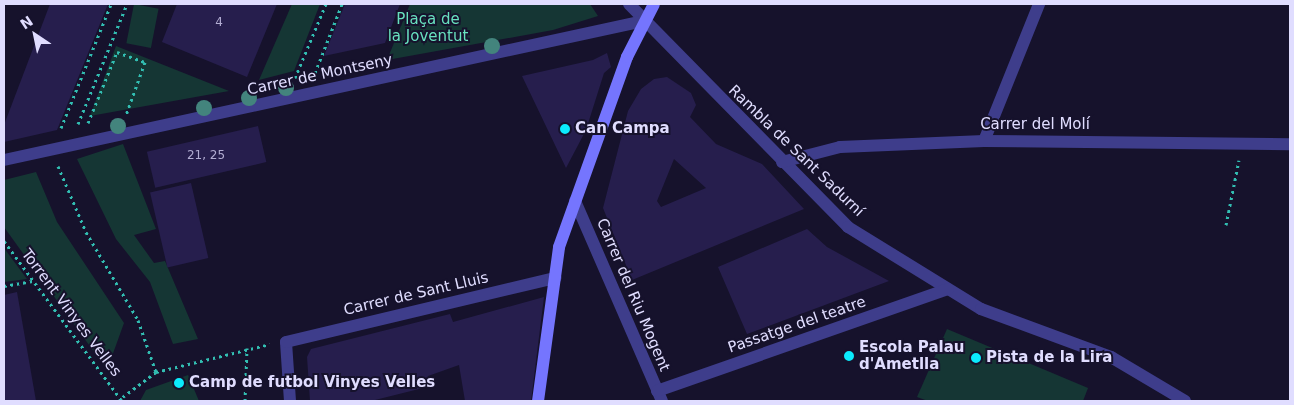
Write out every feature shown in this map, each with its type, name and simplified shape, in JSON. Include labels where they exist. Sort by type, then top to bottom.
[{"type":"street","name":"Rambla de Sant Sadurní","points":[[629,4],[643,21],[848,227],[981,309],[1110,358],[1185,401]]},
{"type":"street","points":[[538,401],[559,247],[643,21],[654,4]]},
{"type":"street","points":[[984,141],[1038,4]]},
{"type":"street","name":"Carrer de Montseny","points":[[4,160],[643,21]]},
{"type":"street","name":"Carrer del Molí","points":[[782,162],[840,147],[984,141],[1243,142],[1290,144]]},
{"type":"street","name":"Carrer del Riu Mogent","points":[[575,201],[659,396]]},
{"type":"street","name":"Carrer de Sant Lluis","points":[[286,342],[554,278]]},
{"type":"street","name":"Passatge del teatre","points":[[659,396],[948,289]]},
{"type":"street","points":[[286,342],[290,401]]},
{"type":"path","points":[[61,129],[111,4]]},
{"type":"path","points":[[69,146],[127,4]]},
{"type":"path","points":[[286,99],[326,4]]},
{"type":"path","points":[[306,95],[342,4]]},
{"type":"path","points":[[83,143],[116,52],[145,62],[118,136]]},
{"type":"path","points":[[1226,225],[1243,142]]},
{"type":"path","points":[[51,150],[78,216],[138,320],[156,372]]},
{"type":"path","name":"Torrent Vinyes Velles","points":[[4,241],[121,400],[156,372],[247,348],[286,342]]},
{"type":"path","points":[[4,286],[33,281]]},
{"type":"path","points":[[246,401],[247,348]]},
{"type":"green space","points":[[134,4],[159,9],[151,48],[126,43]]},
{"type":"green space","points":[[292,4],[320,4],[294,71],[259,80]]},
{"type":"green space","name":"Plaça de la Joventut","points":[[410,4],[590,4],[598,16],[553,30],[387,60]]},
{"type":"green space","points":[[116,46],[229,91],[90,116]]},
{"type":"green space","points":[[123,144],[156,229],[134,235],[154,263],[165,261],[198,339],[173,344],[150,282],[116,239],[77,159]]},
{"type":"green space","points":[[36,172],[57,222],[124,323],[107,370],[4,227],[4,180]]},
{"type":"green space","points":[[4,248],[27,279],[4,282]]},
{"type":"green space","name":"Pista de la Lira","points":[[947,329],[1088,388],[1083,401],[928,401],[917,397]]},
{"type":"green space","name":"Camp de futbol Vinyes Velles","points":[[188,375],[199,401],[140,401],[146,390]]},
{"type":"building","points":[[50,4],[108,4],[57,130],[4,142],[4,125]]},
{"type":"building","points":[[177,4],[277,4],[247,77],[162,42]]},
{"type":"building","points":[[345,4],[400,4],[385,43],[324,56]]},
{"type":"building","points":[[607,53],[611,67],[604,73],[586,130],[566,168],[522,76],[593,60]]},
{"type":"building","points":[[667,77],[691,93],[696,105],[690,117],[716,144],[762,164],[804,209],[632,280],[603,208],[628,111],[641,89],[654,79]],"holes":[[[674,159],[706,188],[661,207],[657,201]]]},
{"type":"building","points":[[258,126],[266,162],[155,188],[147,152]]},
{"type":"building","points":[[191,183],[208,258],[167,267],[150,192]]},
{"type":"building","points":[[807,229],[827,247],[889,281],[747,334],[718,267]]},
{"type":"building","points":[[17,292],[36,401],[4,401],[4,295]]},
{"type":"building","points":[[544,297],[531,401],[465,401],[459,365],[428,376],[431,386],[371,401],[310,401],[307,357],[311,349],[450,314],[453,322]]},
{"type":"place","name":"Can Campa","points":[[565,129]]},
{"type":"place","name":"Escola Palau d'Ametlla","points":[[849,356]]},
{"type":"place","name":"Pista de la Lira","points":[[976,358]]},
{"type":"place","name":"Camp de futbol Vinyes Velles","points":[[179,383]]}]
